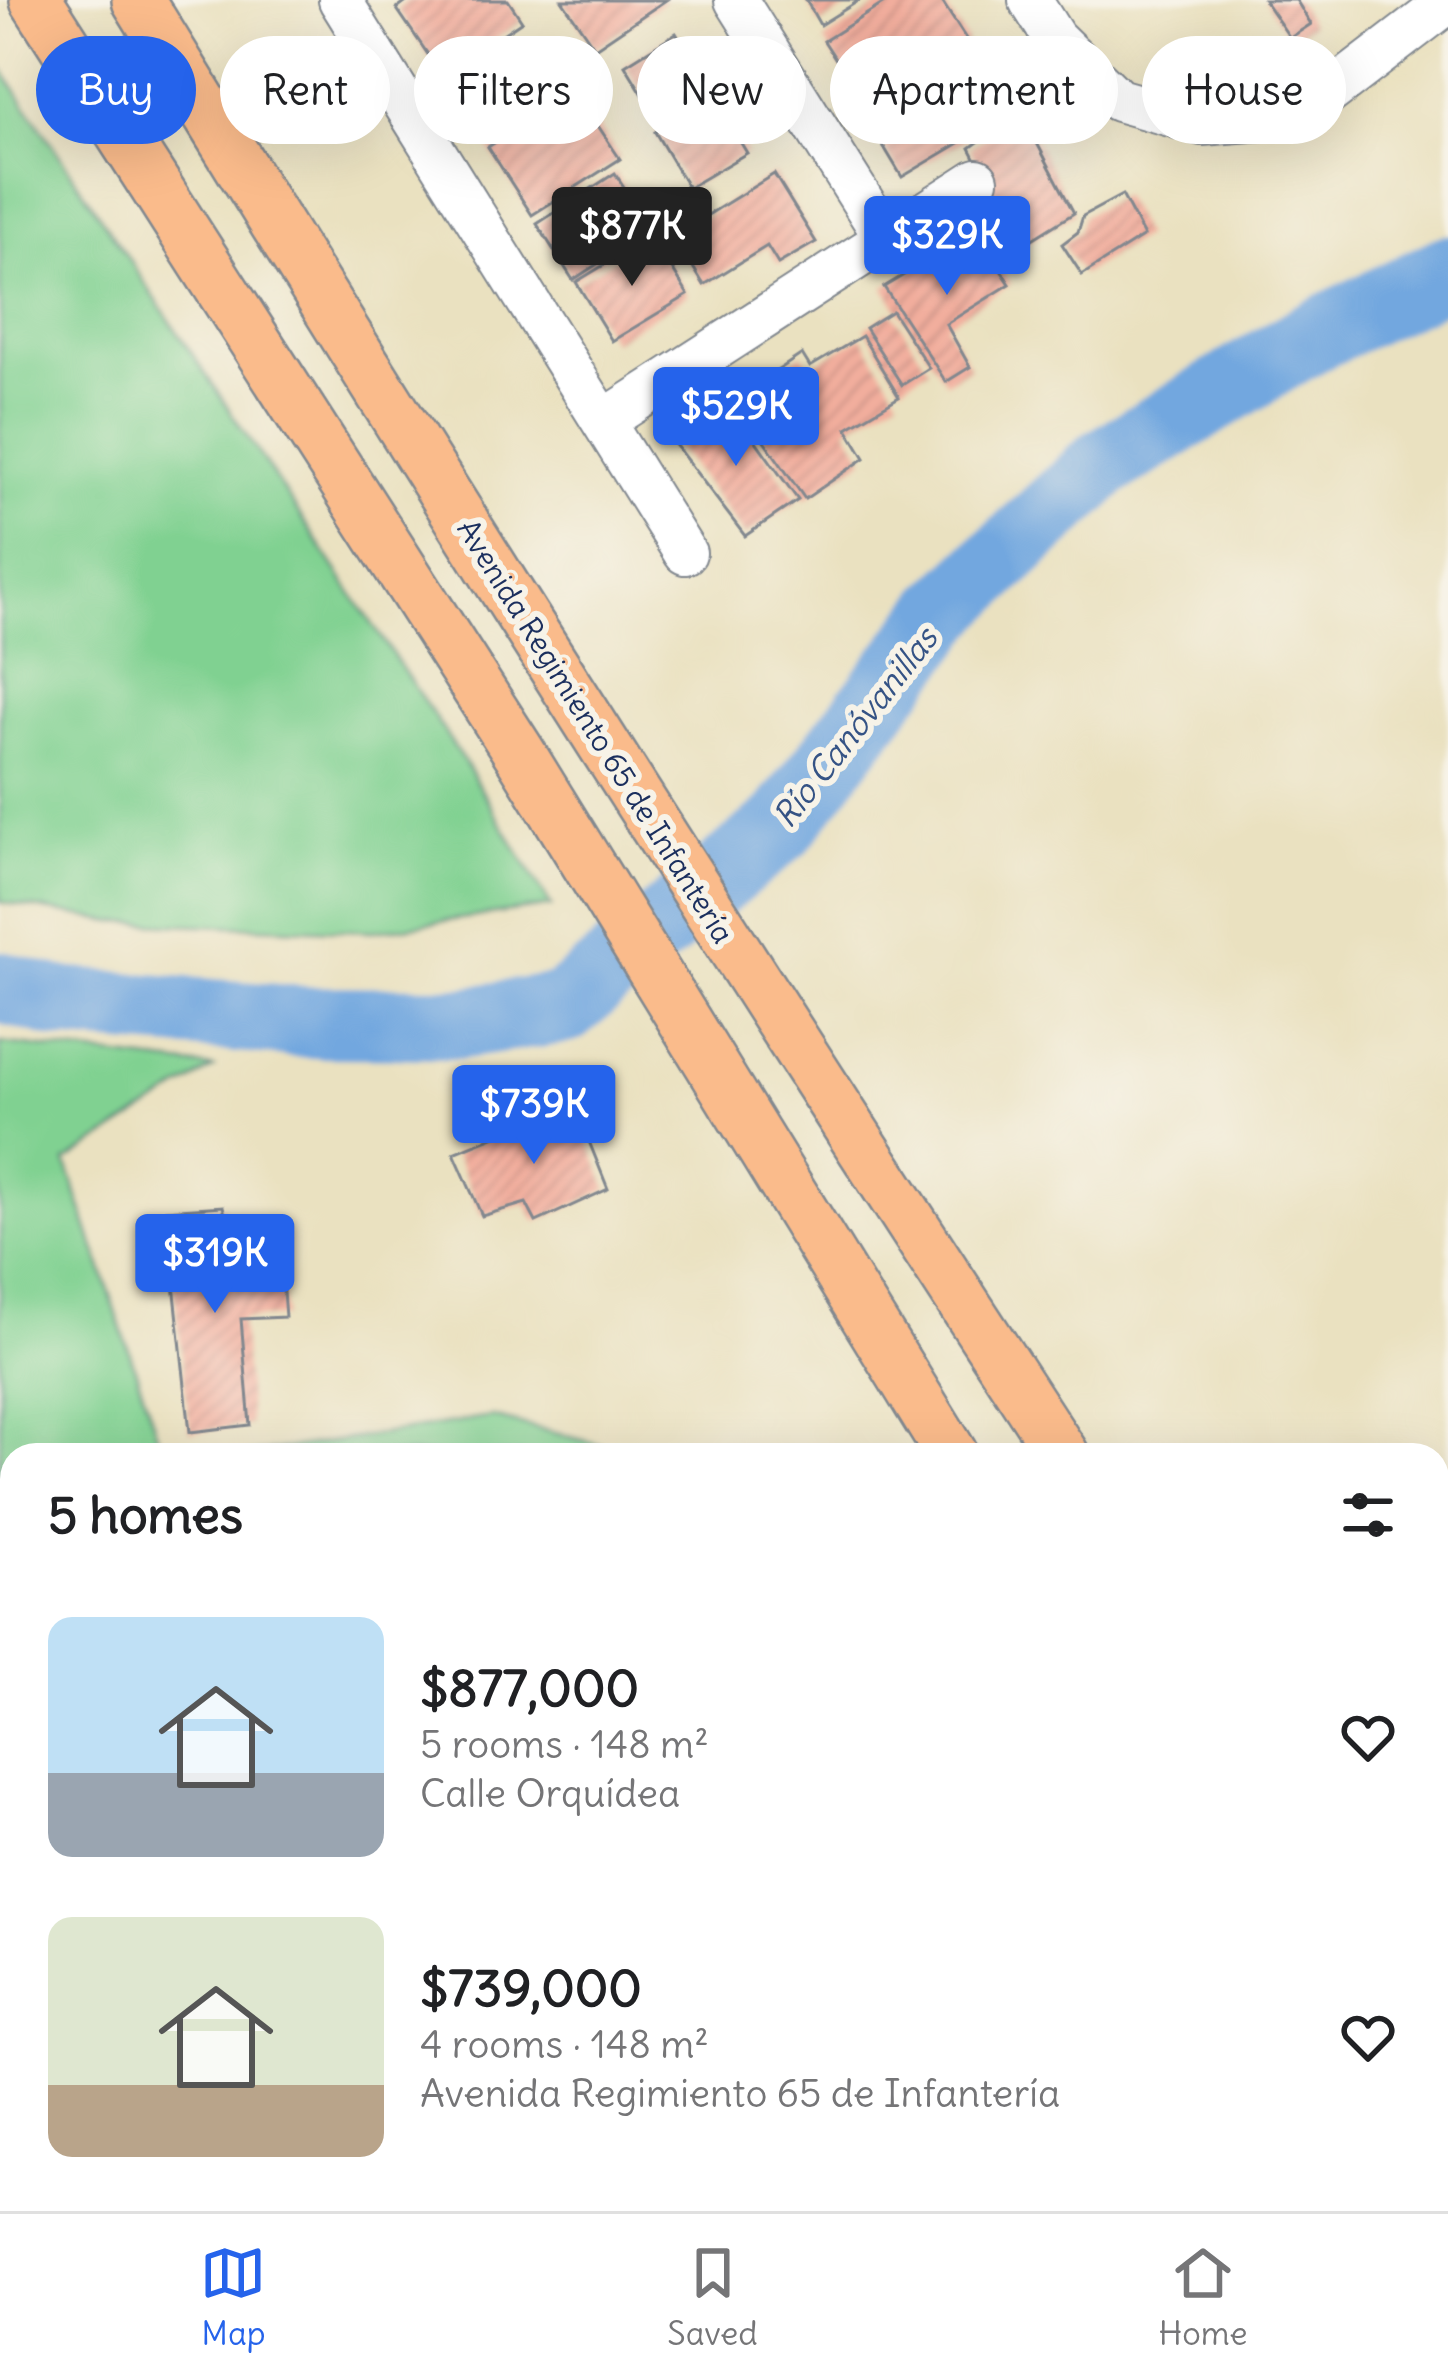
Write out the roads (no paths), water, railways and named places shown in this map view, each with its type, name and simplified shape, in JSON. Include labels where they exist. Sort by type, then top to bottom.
[{"type":"main road","points":[[36,0],[520,754],[945,1443]]},
{"type":"main road","name":"Avenida Regimiento 65 de Infantería","points":[[138,0],[358,357],[836,1108],[1056,1443]]},
{"type":"street","points":[[340,0],[686,553]]},
{"type":"street","points":[[736,0],[885,237]]},
{"type":"street","points":[[1030,0],[1054,38],[1118,100],[1202,124],[1299,116],[1448,2]]},
{"type":"street","points":[[604,422],[977,180]]},
{"type":"waterway","name":"Río Canóvanillas","points":[[0,987],[59,1003],[303,1022],[463,1023],[564,1008],[781,827],[946,610],[1103,464],[1310,338],[1448,271]]}]
